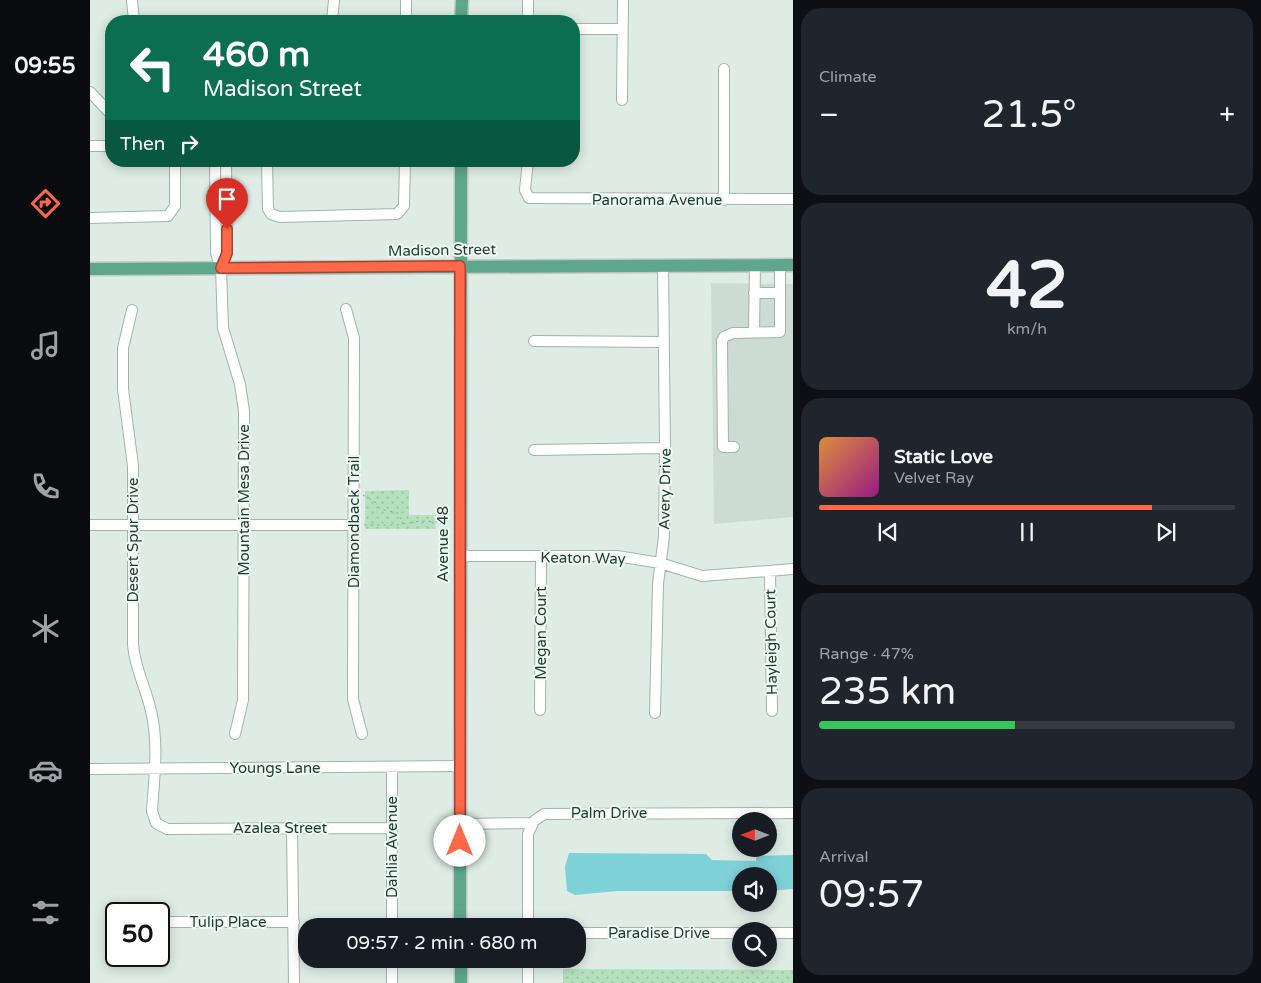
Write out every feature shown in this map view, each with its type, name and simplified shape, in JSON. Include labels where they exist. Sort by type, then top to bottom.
[{"type":"main road","points":[[461,15],[462,0]]},
{"type":"main road","name":"Avenue 48","points":[[460,167],[460,918]]},
{"type":"main road","name":"Madison Street","points":[[90,269],[787,265]]},
{"type":"main road","points":[[461,968],[461,983]]},
{"type":"street","points":[[132,0],[133,15]]},
{"type":"street","points":[[333,15],[334,0]]},
{"type":"street","points":[[406,0],[406,15]]},
{"type":"street","points":[[528,0],[528,15]]},
{"type":"street","points":[[622,0],[622,100]]},
{"type":"street","points":[[580,29],[622,29]]},
{"type":"street","points":[[724,69],[724,200]]},
{"type":"street","points":[[90,92],[105,108]]},
{"type":"street","points":[[90,146],[105,146]]},
{"type":"street","points":[[90,218],[168,216],[175,206],[175,167]]},
{"type":"street","points":[[215,167],[216,253],[221,268]]},
{"type":"street","points":[[221,268],[227,253],[226,167]]},
{"type":"street","points":[[266,167],[266,204],[271,214],[275,216],[390,215],[402,211],[405,200],[405,167]]},
{"type":"street","name":"Panorama Avenue","points":[[527,167],[525,190],[529,198],[539,200],[793,199]]},
{"type":"street","points":[[216,225],[227,225]]},
{"type":"street","name":"Avery Drive","points":[[655,713],[660,563],[664,536],[666,448],[663,265]]},
{"type":"street","points":[[754,332],[755,265]]},
{"type":"street","points":[[734,447],[723,447],[722,341],[724,337],[733,333],[780,332],[780,293],[787,265]]},
{"type":"street","name":"Mountain Mesa Drive","points":[[221,268],[223,328],[236,366],[244,402],[243,700],[235,734]]},
{"type":"street","points":[[754,293],[780,293]]},
{"type":"street","name":"Diamondback Trail","points":[[346,309],[354,338],[358,524],[353,700],[362,734]]},
{"type":"street","name":"Desert Spur Drive","points":[[132,310],[123,348],[123,389],[133,466],[133,645],[136,671],[148,697],[154,726],[155,769],[152,811],[156,822],[167,829]]},
{"type":"street","points":[[534,341],[664,342]]},
{"type":"street","points":[[534,450],[666,448]]},
{"type":"street","points":[[90,525],[358,524]]},
{"type":"street","name":"Keaton Way","points":[[460,556],[617,556],[660,563],[702,576],[793,569]]},
{"type":"street","name":"Megan Court","points":[[540,710],[541,557]]},
{"type":"street","name":"Hayleigh Court","points":[[770,572],[772,711]]},
{"type":"street","name":"Youngs Lane","points":[[90,769],[459,766]]},
{"type":"street","name":"Dahlia Avenue","points":[[392,767],[392,918]]},
{"type":"street","name":"Palm Drive","points":[[532,824],[539,817],[550,813],[793,814]]},
{"type":"street","points":[[460,824],[532,824],[528,834],[528,918]]},
{"type":"street","points":[[292,828],[294,983]]},
{"type":"street","name":"Azalea Street","points":[[167,829],[392,828]]},
{"type":"street","name":"Tulip Place","points":[[170,922],[294,922]]},
{"type":"street","name":"Paradise Drive","points":[[586,933],[732,933]]},
{"type":"street","points":[[777,933],[793,933]]},
{"type":"street","points":[[392,968],[392,983]]},
{"type":"street","points":[[528,968],[528,983]]},
{"type":"path","points":[[362,494],[375,502],[380,509],[398,513],[404,525]]},
{"type":"path","points":[[358,524],[404,525],[420,521],[442,522]]},
{"type":"shaded area","points":[[711,283],[793,284],[793,517],[714,524]]},
{"type":"green space","points":[[409,490],[409,515],[434,515],[436,529],[365,529],[365,491]]},
{"type":"green space","points":[[563,969],[793,970],[793,983],[563,983]]},
{"type":"water","points":[[569,853],[706,854],[712,860],[756,861],[756,858],[778,858],[778,855],[793,855],[793,889],[777,890],[777,867],[732,867],[732,891],[617,891],[575,895],[567,891],[565,867]]},
{"type":"route","points":[[227,229],[227,253],[221,268],[460,266],[460,841]]}]
